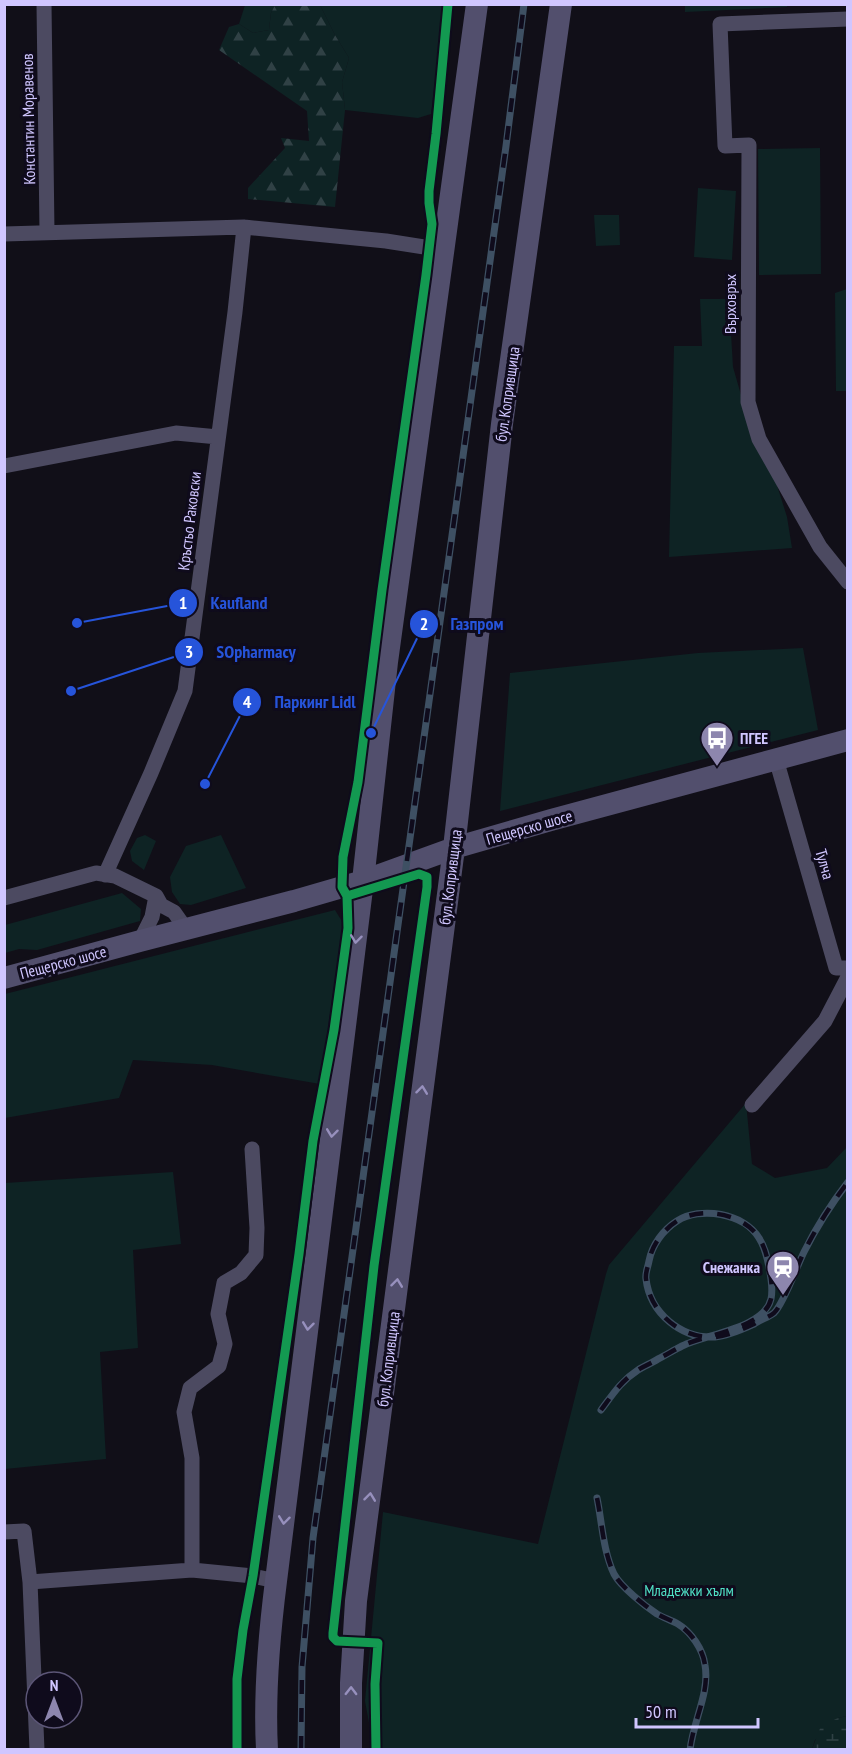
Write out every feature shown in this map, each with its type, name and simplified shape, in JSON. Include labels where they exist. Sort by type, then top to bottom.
[{"type":"main road","points":[[267,1749],[270,1629],[363,881],[387,662],[477,4]]},
{"type":"main road","name":"бул. Копривщица","points":[[351,1749],[351,1683],[356,1602],[454,849],[502,424],[561,4]]},
{"type":"main road","name":"Пещерско шосе","points":[[4,978],[294,901],[551,820],[848,740]]},
{"type":"street","name":"Константин Моравенов","points":[[44,4],[47,232]]},
{"type":"street","name":"Върховръх","points":[[848,19],[720,24],[725,146],[749,145],[748,402],[759,439],[820,547],[848,582]]},
{"type":"street","points":[[4,234],[244,227],[386,241],[443,250]]},
{"type":"street","name":"Кръстьо Раковски","points":[[105,875],[185,691],[244,227]]},
{"type":"street","points":[[4,466],[176,433],[218,437]]},
{"type":"street","name":"Тулча","points":[[776,759],[836,968],[848,968]]},
{"type":"street","points":[[4,898],[96,873],[115,876],[156,896],[161,905],[174,912],[186,929]]},
{"type":"street","points":[[140,941],[152,917],[156,896]]},
{"type":"street","points":[[752,1105],[825,1021],[848,977]]},
{"type":"street","points":[[192,1570],[192,1458],[184,1413],[189,1388],[219,1366],[225,1344],[218,1314],[224,1283],[241,1272],[256,1255],[257,1228],[252,1149]]},
{"type":"street","points":[[4,1532],[24,1531],[30,1582],[37,1749]]},
{"type":"street","points":[[30,1582],[192,1570],[247,1575],[276,1581]]},
{"type":"green space","points":[[787,4],[787,7],[685,12],[685,5]]},
{"type":"green space","points":[[245,5],[275,5],[271,13],[269,30],[253,33],[239,24]]},
{"type":"green space","points":[[275,5],[320,5],[349,58],[342,82],[345,110],[335,207],[248,199],[248,188],[285,148],[281,138],[309,141],[307,111],[219,50],[229,27],[239,24],[253,33],[269,30],[271,13]]},
{"type":"green space","points":[[320,5],[444,5],[431,114],[418,118],[345,110],[342,82],[349,58]]},
{"type":"green space","points":[[820,148],[821,274],[759,275],[758,149]]},
{"type":"green space","points":[[698,188],[736,191],[732,260],[694,257]]},
{"type":"green space","points":[[594,215],[619,215],[620,245],[596,246]]},
{"type":"green space","points":[[847,289],[847,391],[836,391],[835,293]]},
{"type":"green space","points":[[700,299],[729,299],[733,367],[747,416],[776,482],[787,517],[792,548],[669,557],[674,346],[702,346]]},
{"type":"green space","points":[[803,648],[818,730],[500,811],[510,673],[698,653]]},
{"type":"green space","points":[[145,835],[156,841],[144,870],[132,861],[130,851],[137,838]]},
{"type":"green space","points":[[221,835],[246,888],[191,905],[180,904],[172,892],[170,877],[186,846]]},
{"type":"green space","points":[[122,893],[141,909],[140,921],[37,950],[19,949],[5,953],[5,925]]},
{"type":"green space","points":[[335,910],[343,923],[320,1084],[212,1065],[133,1060],[119,1098],[5,1118],[5,994]]},
{"type":"green space","name":"Младежки хълм","points":[[746,1103],[752,1164],[775,1178],[827,1168],[847,1147],[847,1716],[838,1718],[815,1740],[812,1749],[374,1750],[365,1701],[383,1512],[538,1544],[609,1265]]},
{"type":"green space","points":[[173,1172],[181,1244],[133,1250],[138,1348],[100,1352],[106,1459],[5,1469],[5,1183]]},
{"type":"green space","points":[[847,1716],[847,1749],[812,1749],[821,1726]]},
{"type":"railway","points":[[301,1750],[302,1667],[313,1538],[524,4]]},
{"type":"railway","points":[[601,1410],[622,1383],[638,1370],[682,1346],[692,1342],[705,1338],[718,1334],[746,1324],[766,1309],[771,1299],[771,1279],[764,1248],[752,1229],[733,1218],[709,1213],[687,1216],[667,1229],[650,1255],[646,1272],[649,1291],[654,1303],[669,1321],[690,1334],[702,1336],[715,1337],[725,1335],[754,1324],[774,1313],[814,1234],[848,1182]]},
{"type":"railway","points":[[597,1498],[607,1556],[617,1579],[652,1611],[683,1627],[702,1653],[705,1665],[705,1686],[690,1750]]},
{"type":"cycle path","points":[[237,1750],[237,1679],[243,1630],[253,1576],[313,1141],[334,1030],[348,928],[347,896],[342,887],[343,857],[358,782],[426,275],[432,224],[429,191],[448,4]]},
{"type":"cycle path","points":[[347,896],[419,874],[427,877],[374,1266],[333,1633],[337,1641],[378,1643],[375,1684],[376,1750]]},
{"type":"place","name":"Kaufland","points":[[77,623]]},
{"type":"place","name":"SOpharmacy","points":[[71,691]]},
{"type":"place","name":"Газпром","points":[[371,733]]},
{"type":"place","name":"ПГЕЕ","points":[[717,767]]},
{"type":"place","name":"Паркинг Lidl","points":[[205,784]]},
{"type":"place","name":"Снежанка","points":[[783,1296]]}]
